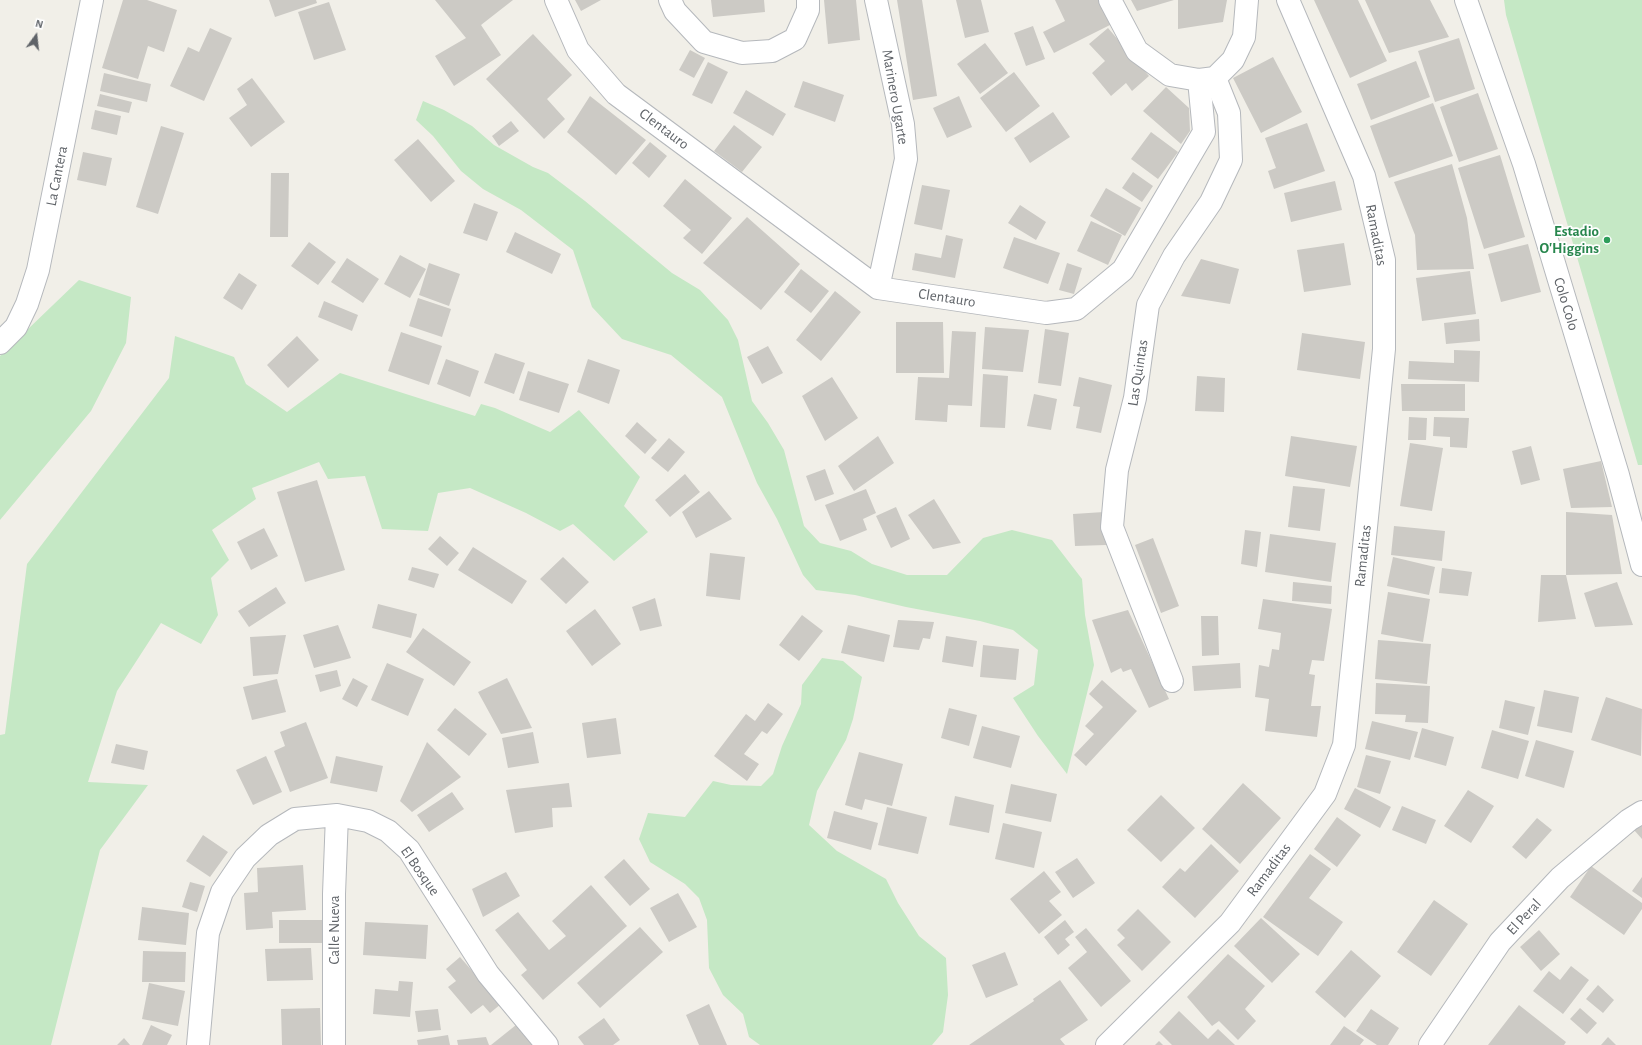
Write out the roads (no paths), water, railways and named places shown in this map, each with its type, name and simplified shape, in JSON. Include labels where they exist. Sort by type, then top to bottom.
[{"type":"street","name":"La Cantera","points":[[0,343],[16,327],[27,304],[38,270],[92,0]]},
{"type":"street","name":"Clentauro","points":[[556,0],[578,50],[616,94],[878,288],[1046,313],[1076,309],[1123,270],[1204,132],[1207,79]]},
{"type":"street","points":[[670,0],[676,11],[704,42],[742,53],[772,51],[795,39],[808,10],[808,0]]},
{"type":"street","name":"Marinero Ugarte","points":[[876,0],[903,124],[906,159],[878,288]]},
{"type":"street","points":[[1110,0],[1137,51],[1170,75],[1207,79],[1233,60],[1244,37],[1247,0]]},
{"type":"street","name":"Ramaditas","points":[[1107,1045],[1230,922],[1326,794],[1344,745],[1384,350],[1384,260],[1364,176],[1288,0]]},
{"type":"street","name":"Colo Colo","points":[[1466,0],[1524,164],[1615,468],[1642,566]]},
{"type":"street","name":"Las Quintas","points":[[1172,681],[1112,527],[1117,470],[1135,398],[1148,305],[1174,256],[1211,202],[1231,160],[1229,113],[1207,79]]},
{"type":"street","name":"El Peral","points":[[1430,1045],[1500,942],[1560,878],[1629,820],[1642,812]]},
{"type":"street","name":"El Bosque","points":[[198,1045],[208,933],[222,892],[245,858],[269,835],[295,819],[337,815],[368,821],[388,831],[409,850],[488,974],[547,1045]]},
{"type":"street","name":"Calle Nueva","points":[[334,1045],[334,894],[337,815]]},
{"type":"place","name":"Estadio O'Higgins","points":[[1607,240]]}]
